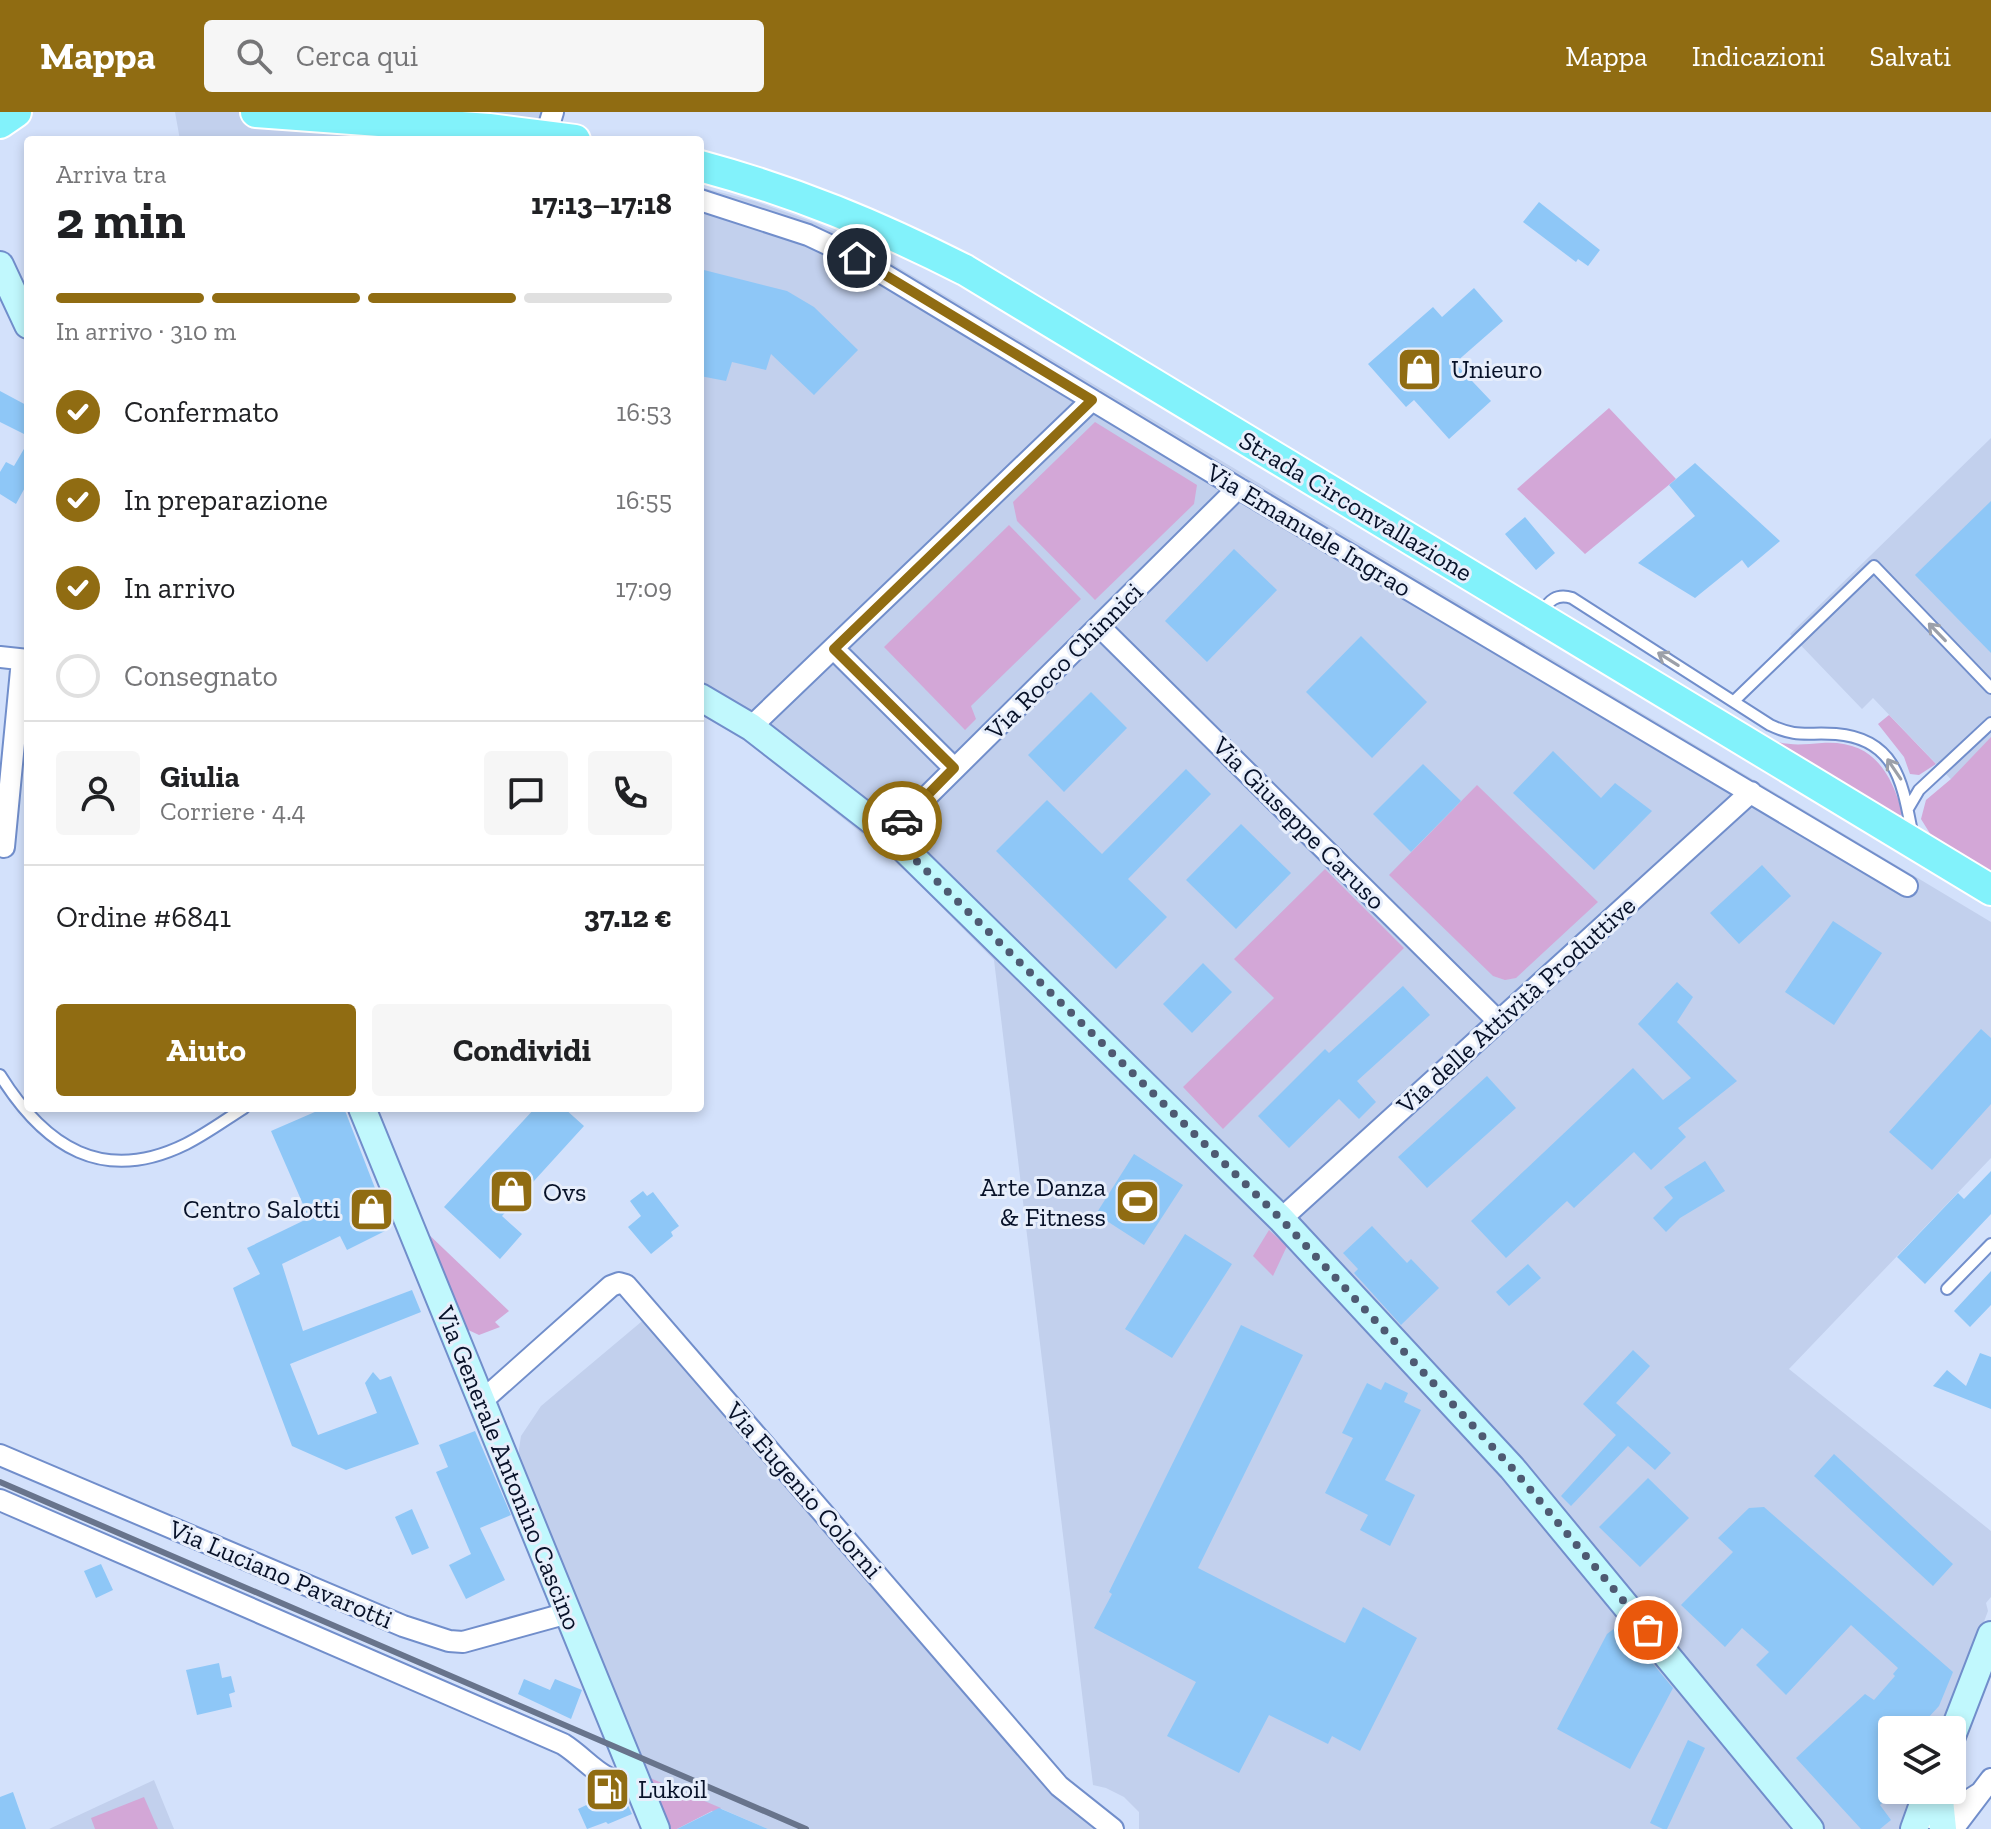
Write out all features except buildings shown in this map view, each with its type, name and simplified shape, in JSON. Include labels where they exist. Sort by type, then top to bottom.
[{"type":"main road","points":[[0,123],[16,112]]},
{"type":"main road","points":[[256,112],[558,129]]},
{"type":"main road","name":"Strada Circonvallazione","points":[[704,167],[844,212],[965,270],[1991,890]]},
{"type":"street","name":"Via Emanuele Ingrao","points":[[704,201],[808,235],[857,258],[1907,886]]},
{"type":"street","points":[[0,265],[14,302]]},
{"type":"street","points":[[751,727],[1092,400]]},
{"type":"street","name":"Via Rocco Chinnici","points":[[889,834],[1238,488]]},
{"type":"street","name":"Via Giuseppe Caruso","points":[[1099,626],[1498,1021]]},
{"type":"street","points":[[834,649],[954,768]]},
{"type":"street","points":[[0,657],[24,660]]},
{"type":"street","points":[[4,847],[24,669]]},
{"type":"street","points":[[704,699],[751,727],[889,834],[1281,1219],[1512,1468],[1810,1829]]},
{"type":"street","name":"Via delle Attività Produttive","points":[[1281,1219],[1751,792]]},
{"type":"street","name":"Via Generale Antonino Cascino","points":[[364,1112],[656,1829]]},
{"type":"street","name":"Via Eugenio Colorni","points":[[483,1400],[611,1286],[619,1283],[626,1285],[1059,1786],[1113,1829]]},
{"type":"street","name":"Via Luciano Pavarotti","points":[[0,1455],[403,1626],[449,1641],[477,1639],[568,1613]]},
{"type":"street","points":[[0,1500],[563,1744],[580,1754],[606,1778],[620,1784],[636,1781]]},
{"type":"street","points":[[1960,1716],[1991,1635]]},
{"type":"street","points":[[1914,1828],[1925,1820],[1944,1816],[1985,1786]]},
{"type":"street","points":[[1914,1828],[1923,1804]]},
{"type":"lane","points":[[1734,701],[1874,566],[1991,688]]},
{"type":"lane","points":[[1538,617],[1553,599],[1559,596],[1572,598],[1770,725],[1790,734],[1835,734],[1872,746],[1891,762],[1898,773],[1915,843]]},
{"type":"lane","points":[[1908,809],[1919,790],[1991,723]]},
{"type":"lane","points":[[0,1075],[24,1110]]},
{"type":"lane","points":[[26,1112],[46,1131],[80,1152],[111,1162],[130,1161],[188,1144],[238,1112]]},
{"type":"lane","points":[[1947,1289],[1991,1244]]},
{"type":"shaded area","points":[[175,112],[544,112],[550,136],[179,136]]},
{"type":"shaded area","points":[[704,188],[754,201],[816,223],[858,243],[1991,922],[1991,1158],[1789,1369],[1991,1531],[1991,1597],[1986,1603],[1988,1611],[1948,1716],[1878,1716],[1878,1804],[1915,1804],[1905,1829],[1139,1829],[1139,1812],[1124,1797],[1093,1785],[994,960],[895,860],[745,740],[704,715]]},
{"type":"shaded area","points":[[1609,408],[1676,479],[1585,554],[1517,489]]},
{"type":"shaded area","points":[[1095,422],[1197,485],[1194,504],[1095,600],[1017,521],[1013,502]]},
{"type":"shaded area","points":[[1991,438],[1991,768],[1968,797],[1873,698],[1862,709],[1790,634]]},
{"type":"shaded area","points":[[1009,525],[1081,599],[971,706],[976,719],[965,730],[884,647]]},
{"type":"shaded area","points":[[1889,715],[1936,764],[1919,775],[1910,774],[1904,757],[1878,724]]},
{"type":"shaded area","points":[[1991,737],[1991,873],[1934,840],[1921,819],[1926,800]]},
{"type":"shaded area","points":[[1778,742],[1839,743],[1866,753],[1885,771],[1903,814],[1898,816]]},
{"type":"shaded area","points":[[1477,785],[1598,902],[1516,978],[1505,980],[1493,976],[1389,875]]},
{"type":"shaded area","points":[[1325,869],[1404,948],[1223,1129],[1183,1087],[1274,998],[1234,959]]},
{"type":"shaded area","points":[[424,1230],[509,1311],[495,1322],[500,1327],[479,1335],[464,1328]]},
{"type":"shaded area","points":[[1269,1230],[1287,1246],[1273,1276],[1253,1256]]},
{"type":"shaded area","points":[[647,1317],[1097,1829],[768,1829],[648,1777],[519,1463],[521,1436],[541,1406]]},
{"type":"shaded area","points":[[648,1777],[721,1808],[717,1814],[712,1811],[677,1829],[671,1829]]},
{"type":"shaded area","points":[[154,1780],[174,1829],[49,1829]]},
{"type":"shaded area","points":[[144,1797],[158,1829],[95,1829],[91,1818]]},
{"type":"railway","points":[[0,1482],[806,1829]]},
{"type":"way so far","points":[[902,821],[889,834],[1281,1219],[1512,1468],[1648,1630]]},
{"type":"place","name":"Unieuro","points":[[1420,369]]},
{"type":"place","name":"Ovs","points":[[512,1192]]},
{"type":"place","name":"Arte Danza & Fitness","points":[[1137,1202]]},
{"type":"place","name":"Centro Salotti","points":[[371,1209]]},
{"type":"place","name":"Lukoil","points":[[607,1789]]},
{"type":"route","points":[[857,258],[1092,400],[834,649],[954,768],[902,821]]}]
